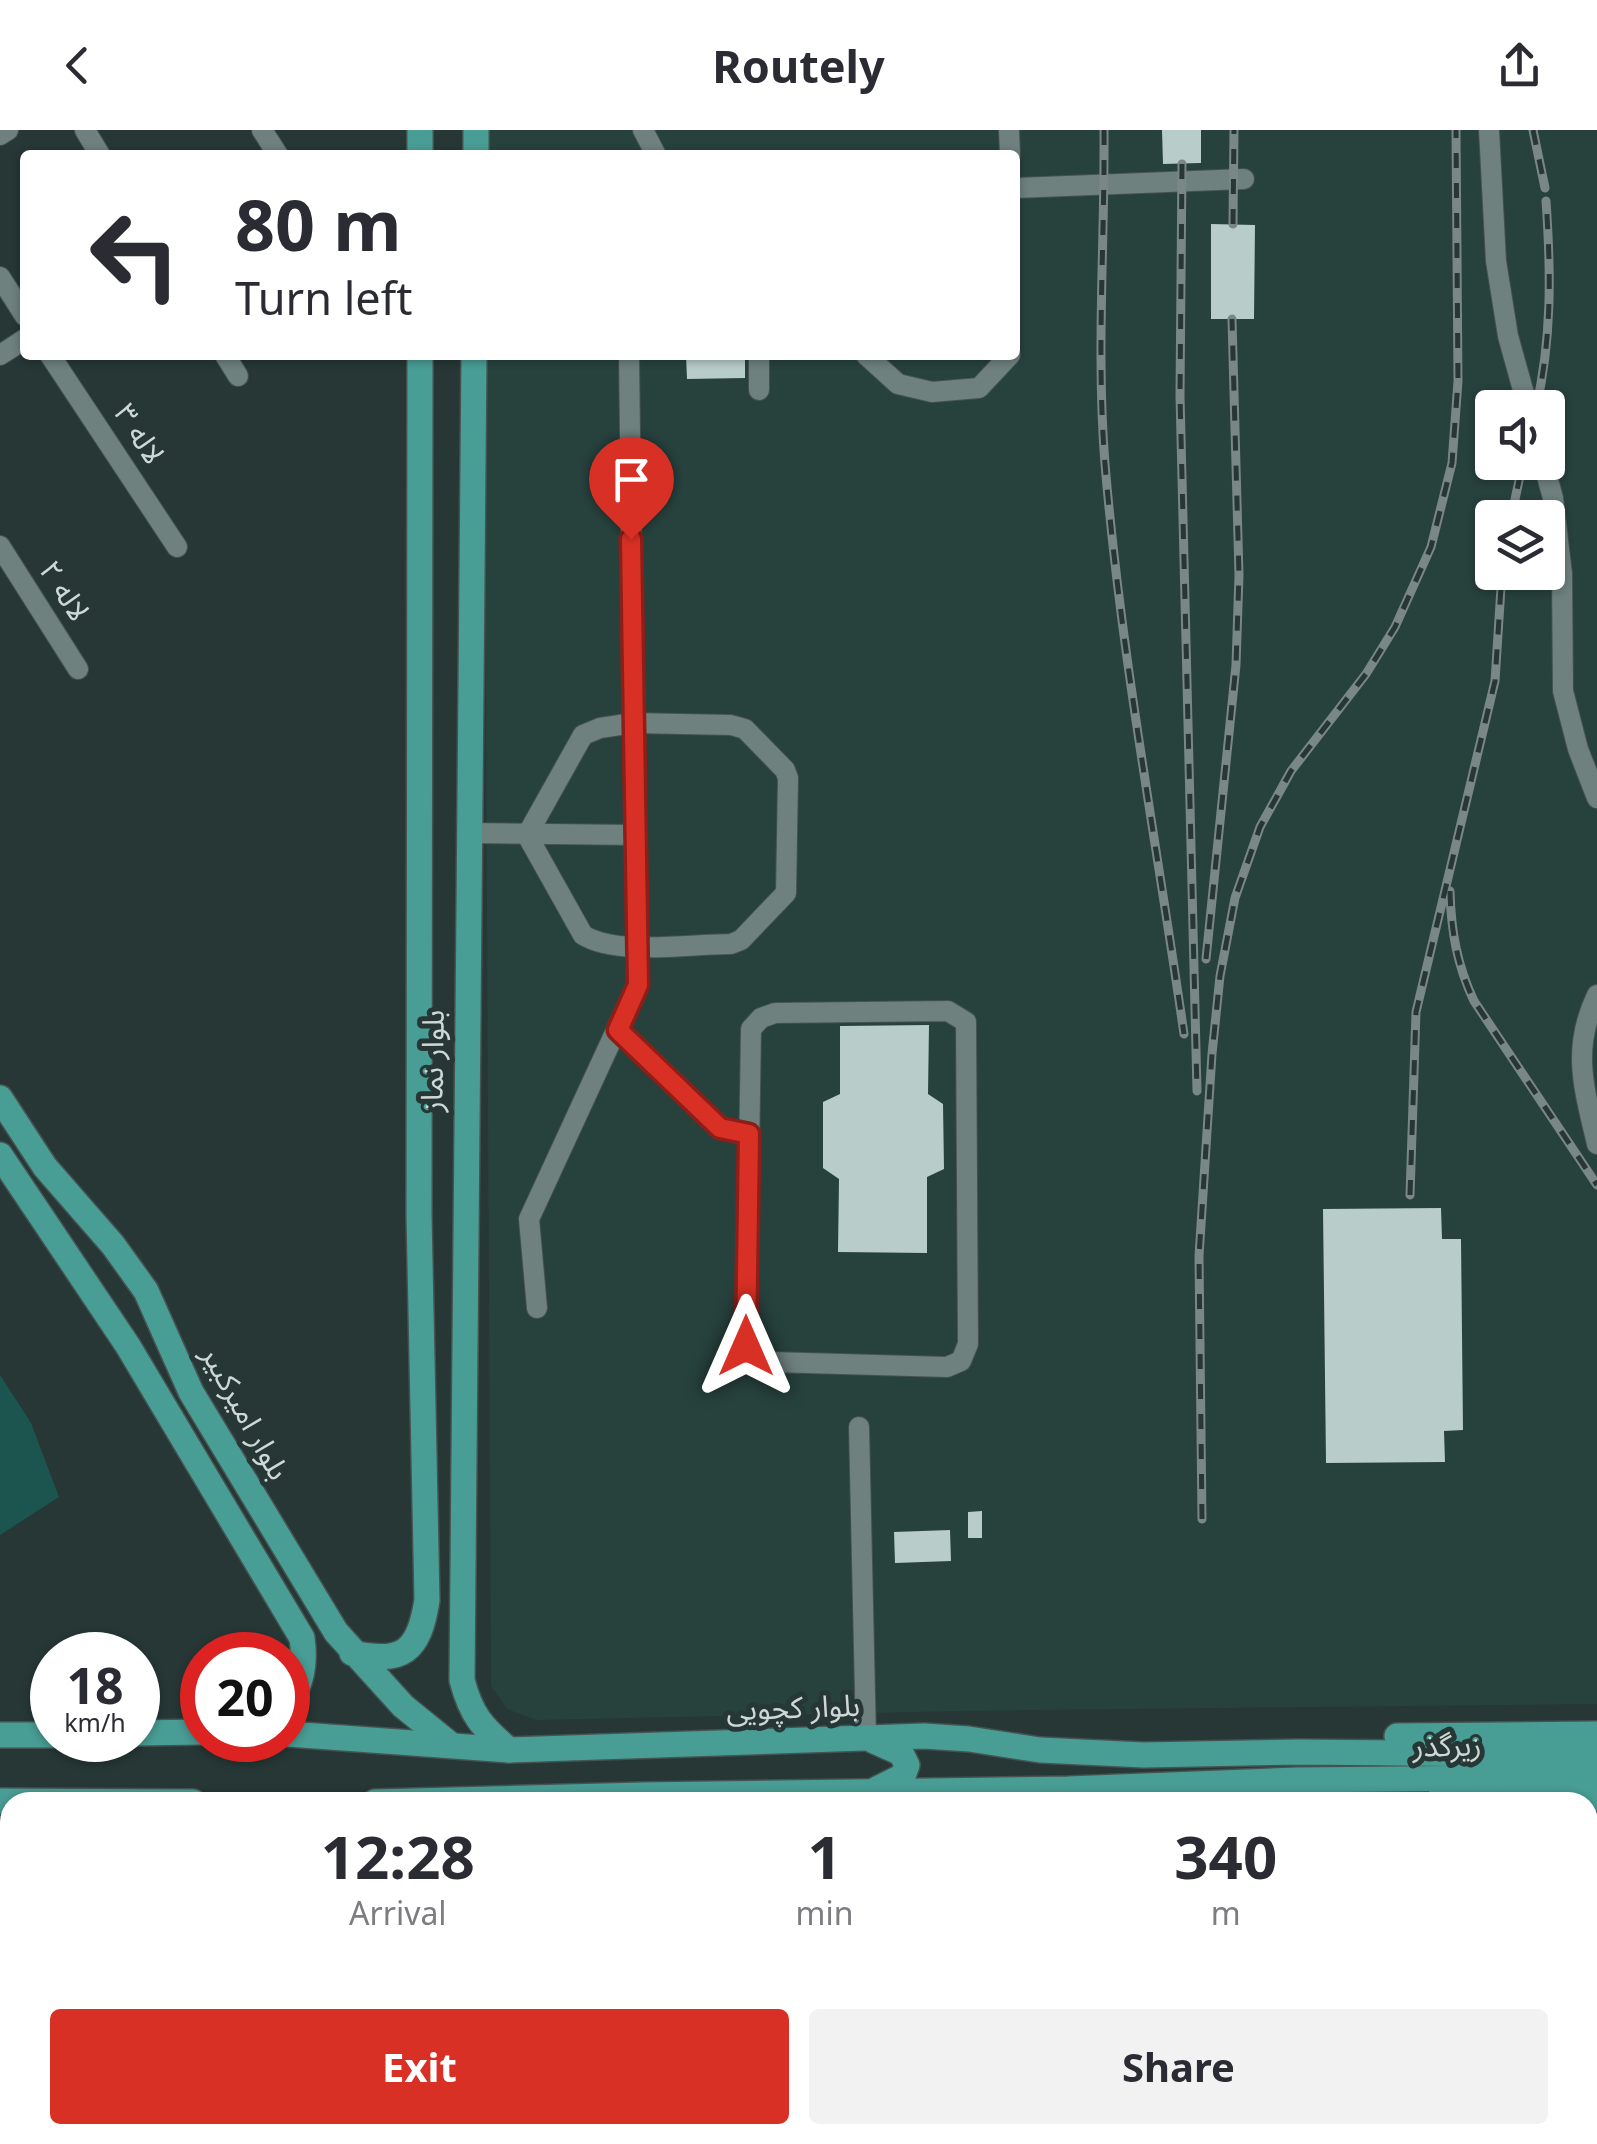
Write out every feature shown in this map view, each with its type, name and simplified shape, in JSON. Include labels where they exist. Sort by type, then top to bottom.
[{"type":"main road","name":"بلوار نماز","points":[[352,1653],[380,1659],[411,1648],[422,1630],[426,1600],[419,1165],[420,360]]},
{"type":"main road","name":"بلوار نماز","points":[[474,360],[464,1112],[462,1680],[468,1707],[484,1729],[509,1750]]},
{"type":"main road","name":"بلوار امیرکبیر","points":[[0,1098],[45,1167],[130,1268],[160,1321],[191,1392],[352,1653],[403,1706],[452,1746]]},
{"type":"main road","points":[[419,1119],[442,1133],[452,1129],[464,1112]]},
{"type":"main road","points":[[419,1165],[429,1155],[442,1152],[455,1156],[464,1166]]},
{"type":"main road","name":"بلوار امیرکبیر","points":[[0,1155],[128,1346],[298,1632]]},
{"type":"main road","points":[[128,1346],[121,1323],[127,1306],[139,1306],[160,1321]]},
{"type":"main road","points":[[0,1735],[30,1734]]},
{"type":"main road","points":[[1300,1752],[1353,1737],[1597,1734]]},
{"type":"main road","name":"بلوار کچویی","points":[[310,1736],[509,1750],[924,1736],[1040,1750],[1144,1755],[1300,1752]]},
{"type":"main road","points":[[866,1738],[902,1754],[907,1765],[904,1776],[872,1791]]},
{"type":"main road","name":"زیرگذر","points":[[1300,1752],[1597,1755]]},
{"type":"main road","name":"زیرگذر","points":[[1297,1780],[1597,1776]]},
{"type":"main road","points":[[1039,1792],[1297,1780],[1342,1792]]},
{"type":"main road","points":[[827,1792],[882,1792]]},
{"type":"street","points":[[0,135],[8,130]]},
{"type":"street","points":[[1489,130],[1496,261],[1508,336],[1523,390]]},
{"type":"street","points":[[1020,188],[1244,179]]},
{"type":"street","points":[[0,277],[20,308]]},
{"type":"street","name":"لاله ۳","points":[[53,360],[177,547]]},
{"type":"street","points":[[228,360],[238,376]]},
{"type":"street","points":[[537,1308],[529,1219],[638,985],[629,360]]},
{"type":"street","points":[[759,360],[759,390]]},
{"type":"street","points":[[872,360],[898,384],[932,392],[980,388],[1005,360]]},
{"type":"street","points":[[1548,480],[1562,574],[1564,691],[1578,749],[1597,798]]},
{"type":"street","name":"لاله ۲","points":[[0,546],[78,668]]},
{"type":"street","points":[[633,723],[731,725],[744,729],[785,770],[788,778],[786,894],[742,940],[731,944],[606,946],[583,935],[527,835],[583,735],[600,728],[633,723]]},
{"type":"street","points":[[468,833],[635,835]]},
{"type":"street","points":[[1597,994],[1584,1021],[1580,1068],[1597,1144]]},
{"type":"street","points":[[948,1011],[961,1016],[966,1022],[968,1344],[961,1361],[947,1367],[756,1359],[746,1346],[749,1134],[751,1030],[761,1018],[775,1013],[948,1011]]},
{"type":"street","points":[[618,1030],[720,1128],[749,1134]]},
{"type":"street","points":[[859,1427],[866,1738]]},
{"type":"shaded area","points":[[483,130],[1597,130],[1597,1704],[536,1720],[507,1709],[491,1686],[484,360],[1020,360],[1020,150],[483,150]]},
{"type":"green space","points":[[0,1375],[31,1423],[59,1497],[0,1535]]},
{"type":"building","points":[[1162,130],[1201,130],[1201,163],[1163,164]]},
{"type":"building","points":[[1211,224],[1255,225],[1254,319],[1211,319]]},
{"type":"building","points":[[686,360],[745,360],[745,378],[687,379]]},
{"type":"building","points":[[929,1025],[928,1094],[943,1104],[944,1169],[927,1177],[927,1253],[838,1252],[839,1179],[823,1168],[823,1102],[840,1094],[840,1026]]},
{"type":"building","points":[[1441,1208],[1442,1239],[1461,1239],[1463,1430],[1444,1431],[1445,1462],[1326,1463],[1323,1209]]},
{"type":"building","points":[[982,1511],[982,1538],[968,1538],[968,1512]]},
{"type":"building","points":[[950,1530],[951,1561],[895,1563],[894,1532]]},
{"type":"railway","points":[[1104,130],[1101,339],[1105,464],[1130,678],[1184,1034]]},
{"type":"railway","points":[[1233,224],[1234,130]]},
{"type":"railway","points":[[1202,1519],[1199,1256],[1220,976],[1235,898],[1260,827],[1291,771],[1366,674],[1395,627],[1431,547],[1452,463],[1458,381],[1456,130]]},
{"type":"railway","points":[[1533,130],[1545,188]]},
{"type":"railway","points":[[1182,164],[1180,396],[1197,1091]]},
{"type":"railway","points":[[1539,390],[1549,305],[1546,201]]},
{"type":"railway","points":[[1206,959],[1236,665],[1239,575],[1232,319]]},
{"type":"railway","points":[[1515,500],[1519,480]]},
{"type":"railway","points":[[1410,1195],[1416,1012],[1495,681],[1501,590]]},
{"type":"railway","points":[[1450,891],[1456,948],[1474,1001],[1597,1185]]},
{"type":"route","points":[[631,539],[638,985],[618,1030],[720,1128],[749,1134],[746,1346]]}]
